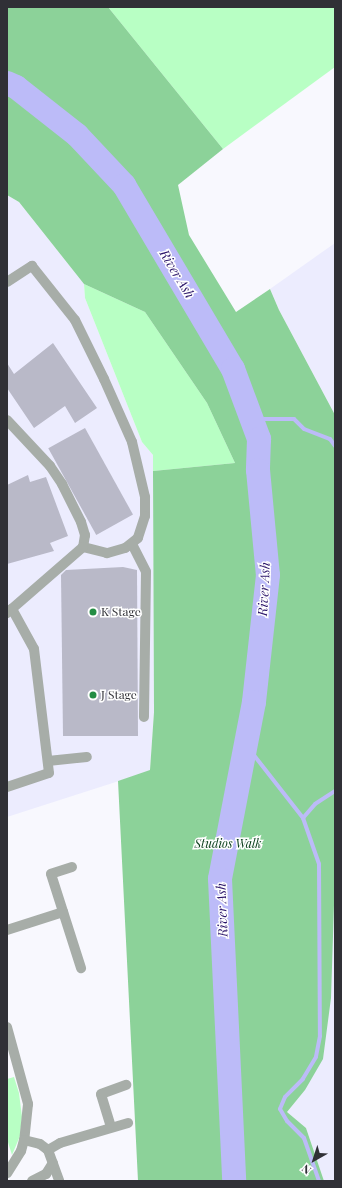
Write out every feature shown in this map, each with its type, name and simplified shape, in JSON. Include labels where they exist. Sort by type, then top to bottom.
[{"type":"street","points":[[7,282],[32,266],[75,320],[89,346],[132,442],[144,497],[145,516],[138,538],[125,548],[107,553],[83,547]]},
{"type":"street","points":[[7,420],[50,466],[62,484],[81,522],[85,535],[83,547],[9,611],[34,650],[49,773],[7,787]]},
{"type":"street","points":[[132,544],[146,572],[144,717]]},
{"type":"street","points":[[48,761],[87,757]]},
{"type":"street","points":[[72,867],[51,874],[81,968]]},
{"type":"street","points":[[7,930],[63,912]]},
{"type":"street","points":[[7,1027],[28,1104],[24,1140],[21,1150],[7,1173]]},
{"type":"street","points":[[111,1127],[102,1094],[126,1085]]},
{"type":"street","points":[[48,1150],[60,1143],[128,1122]]},
{"type":"street","points":[[24,1140],[40,1144],[48,1150],[59,1181]]},
{"type":"street","points":[[32,1181],[46,1174],[53,1163]]},
{"type":"shaded area","points":[[7,195],[19,202],[84,284],[85,298],[142,442],[153,455],[154,712],[150,771],[7,817]]},
{"type":"shaded area","points":[[335,243],[335,415],[279,310],[270,289]]},
{"type":"shaded area","points":[[335,874],[335,1181],[324,1181],[306,1128],[287,1112],[305,1090]]},
{"type":"green space","name":"Studios Walk","points":[[7,7],[108,7],[223,149],[178,185],[189,235],[236,312],[270,289],[279,310],[335,415],[335,874],[331,998],[323,1059],[305,1090],[287,1112],[306,1128],[324,1181],[138,1181],[118,781],[150,770],[154,712],[153,471],[235,463],[207,403],[145,312],[84,284],[19,202],[7,195]]},
{"type":"green space","points":[[108,7],[335,7],[335,67],[223,149]]},
{"type":"green space","points":[[84,284],[145,312],[207,403],[235,463],[153,471],[153,455],[142,442],[85,298]]},
{"type":"green space","points":[[14,1077],[19,1093],[22,1117],[20,1136],[12,1155],[7,1139],[7,1079]]},
{"type":"building","points":[[53,343],[97,408],[75,423],[65,406],[34,428],[7,388],[7,363],[14,374]]},
{"type":"building","points":[[85,428],[133,515],[96,535],[48,448]]},
{"type":"building","points":[[28,475],[30,482],[46,477],[68,536],[50,543],[54,551],[7,564],[7,485]]},
{"type":"building","points":[[123,567],[137,570],[138,736],[63,736],[61,575],[66,570]]},
{"type":"waterway","name":"River Ash","points":[[7,83],[16,87],[77,135],[124,185],[233,369],[259,439],[258,470],[268,575],[254,702],[220,879],[234,1181]]},
{"type":"waterway","points":[[252,419],[294,419],[304,429],[330,439],[335,446]]},
{"type":"waterway","points":[[246,745],[303,818],[319,864],[320,1036],[316,1057],[303,1079],[285,1097],[280,1109],[287,1121],[304,1138],[319,1181]]},
{"type":"waterway","points":[[303,818],[315,804],[335,791]]},
{"type":"place","name":"K Stage","points":[[93,612]]},
{"type":"place","name":"J Stage","points":[[93,695]]}]
